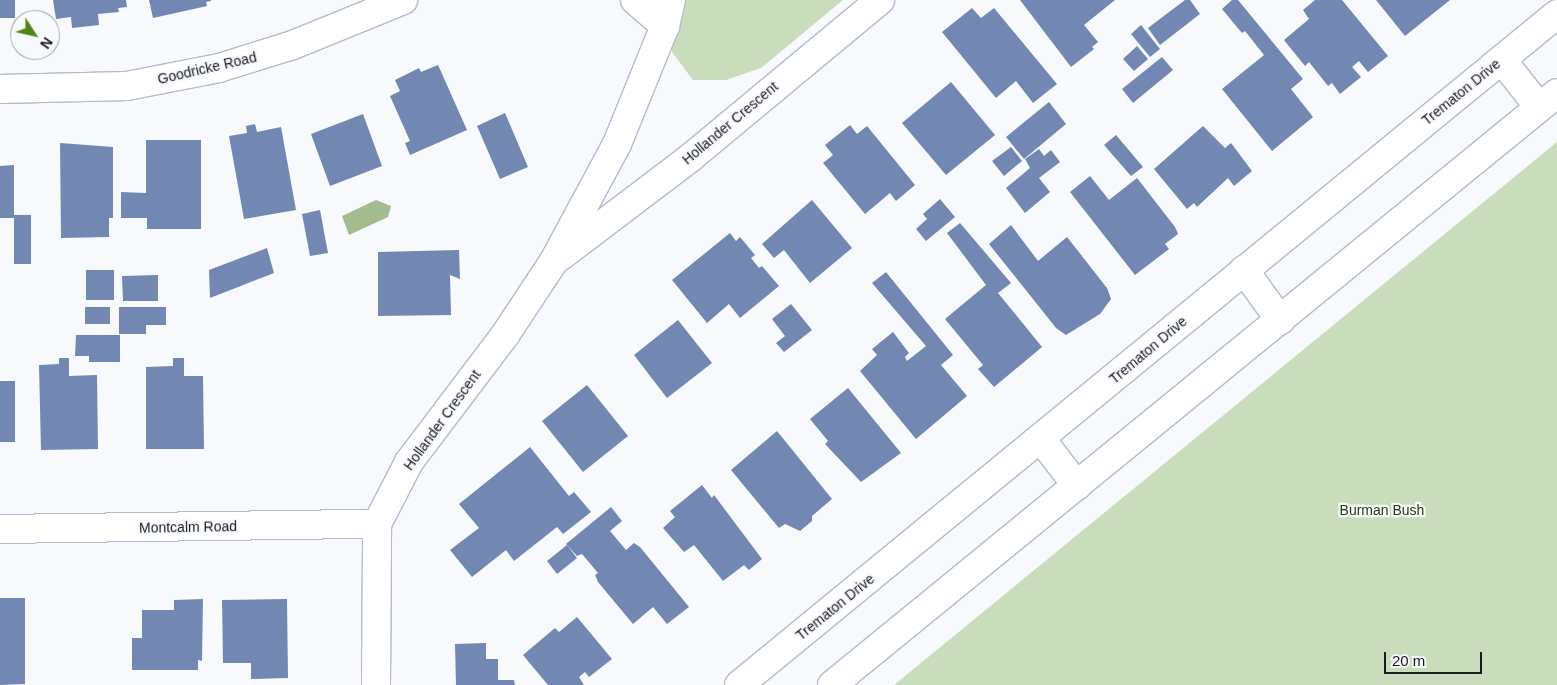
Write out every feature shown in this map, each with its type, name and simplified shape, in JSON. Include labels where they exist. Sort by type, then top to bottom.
[{"type":"street","name":"Goodricke Road","points":[[0,89],[127,86],[220,68],[293,46],[403,0]]},
{"type":"street","points":[[635,0],[665,26]]},
{"type":"street","name":"Hollander Crescent","points":[[376,685],[377,524],[409,462],[505,335],[554,261],[617,144],[665,26],[672,0]]},
{"type":"street","name":"Hollander Crescent","points":[[554,261],[690,158],[880,0]]},
{"type":"street","name":"Trematon Drive","points":[[755,680],[1244,270],[1557,14]]},
{"type":"street","points":[[832,685],[1548,100],[1502,60]]},
{"type":"street","points":[[1244,270],[1280,320]]},
{"type":"street","points":[[1041,439],[1077,486]]},
{"type":"street","name":"Montcalm Road","points":[[0,529],[377,524]]},
{"type":"green space","points":[[667,0],[843,0],[761,68],[726,80],[693,80],[672,52]]},
{"type":"green space","name":"Burman Bush","points":[[1557,142],[1557,685],[894,685]]},
{"type":"shaded area","points":[[376,200],[391,206],[388,217],[349,235],[342,216]]},
{"type":"building","points":[[0,0],[15,0],[15,10],[10,10],[10,18],[0,18]]},
{"type":"building","points":[[53,0],[126,0],[127,7],[118,8],[119,12],[98,14],[99,25],[72,28],[71,17],[60,18],[60,10],[55,10]]},
{"type":"building","points":[[149,0],[211,1],[206,2],[207,6],[153,18]]},
{"type":"building","points":[[1020,0],[1115,0],[1084,25],[1098,42],[1092,47],[1094,49],[1071,67]]},
{"type":"building","points":[[1185,0],[1190,0],[1200,14],[1160,45],[1148,28]]},
{"type":"building","points":[[1232,0],[1238,0],[1303,79],[1291,89],[1313,117],[1272,151],[1222,89],[1264,55],[1245,31],[1242,33],[1222,9]]},
{"type":"building","points":[[1315,0],[1342,0],[1388,56],[1368,72],[1359,61],[1352,67],[1361,77],[1340,94],[1332,83],[1328,86],[1309,62],[1305,66],[1284,40],[1309,19],[1303,10]]},
{"type":"building","points":[[1376,0],[1450,0],[1405,36]]},
{"type":"building","points":[[972,8],[981,18],[994,8],[1057,84],[1033,103],[1016,81],[996,98],[942,32]]},
{"type":"building","points":[[1141,25],[1160,49],[1150,57],[1131,34]]},
{"type":"building","points":[[1137,46],[1148,59],[1134,71],[1123,59]]},
{"type":"building","points":[[1162,57],[1173,70],[1133,103],[1122,89]]},
{"type":"building","points":[[438,65],[467,130],[410,155],[405,143],[410,141],[390,96],[400,91],[395,80],[419,68],[421,72]]},
{"type":"building","points":[[951,82],[995,135],[946,175],[902,123]]},
{"type":"building","points":[[1049,102],[1066,124],[1024,159],[1006,137]]},
{"type":"building","points":[[505,113],[528,167],[500,179],[477,126]]},
{"type":"building","points":[[363,114],[382,166],[330,186],[311,134]]},
{"type":"building","points":[[255,124],[257,132],[281,127],[296,210],[244,219],[229,136],[247,133],[246,126]]},
{"type":"building","points":[[850,125],[857,134],[867,126],[915,185],[896,201],[890,193],[865,214],[823,163],[833,155],[825,145]]},
{"type":"building","points":[[1203,126],[1225,148],[1231,143],[1252,171],[1234,186],[1228,178],[1197,207],[1194,203],[1187,209],[1154,169]]},
{"type":"building","points":[[1116,135],[1143,167],[1131,176],[1104,145]]},
{"type":"building","points":[[146,140],[201,140],[201,229],[147,229],[147,218],[121,218],[121,192],[146,193]]},
{"type":"building","points":[[60,143],[113,147],[113,218],[109,218],[109,237],[61,238]]},
{"type":"building","points":[[1011,147],[1022,161],[1004,176],[992,161]]},
{"type":"building","points":[[1039,149],[1044,156],[1051,150],[1060,162],[1039,178],[1050,192],[1025,213],[1006,188],[1030,168],[1025,159]]},
{"type":"building","points":[[14,165],[14,215],[31,215],[31,264],[14,264],[14,218],[0,218],[0,166]]},
{"type":"building","points":[[1090,176],[1109,200],[1137,178],[1175,227],[1178,234],[1165,244],[1169,249],[1135,275],[1070,192]]},
{"type":"building","points":[[940,199],[955,217],[926,241],[916,229],[927,219],[923,214]]},
{"type":"building","points":[[812,200],[852,248],[810,283],[784,250],[774,258],[762,244]]},
{"type":"building","points":[[320,210],[328,253],[310,256],[302,214]]},
{"type":"building","points":[[960,223],[1011,283],[998,293],[1042,347],[994,387],[978,369],[983,365],[945,319],[986,285],[947,233]]},
{"type":"building","points":[[1011,225],[1038,261],[1067,237],[1107,288],[1111,299],[1100,314],[1066,335],[1056,328],[989,244]]},
{"type":"building","points":[[730,233],[736,241],[740,237],[755,255],[751,258],[759,268],[762,266],[779,286],[740,318],[729,304],[707,323],[672,280]]},
{"type":"building","points":[[267,248],[274,273],[210,298],[209,270]]},
{"type":"building","points":[[459,250],[460,279],[450,275],[451,315],[378,316],[378,252]]},
{"type":"building","points":[[86,270],[114,270],[114,300],[86,300]]},
{"type":"building","points":[[886,272],[953,355],[941,365],[967,396],[916,439],[860,371],[877,355],[872,349],[893,332],[909,353],[905,357],[907,361],[926,346],[872,283]]},
{"type":"building","points":[[158,275],[158,301],[123,301],[122,276]]},
{"type":"building","points":[[791,304],[812,330],[784,352],[776,343],[785,336],[772,319]]},
{"type":"building","points":[[85,307],[110,307],[110,324],[85,324]]},
{"type":"building","points":[[119,307],[166,307],[166,325],[146,325],[146,334],[119,334]]},
{"type":"building","points":[[678,320],[712,363],[667,398],[634,355]]},
{"type":"building","points":[[76,335],[120,335],[120,362],[89,362],[89,356],[75,356]]},
{"type":"building","points":[[59,358],[69,358],[69,376],[97,375],[98,449],[41,450],[39,365],[59,364]]},
{"type":"building","points":[[173,358],[184,358],[184,376],[203,376],[204,449],[146,449],[146,367],[173,366]]},
{"type":"building","points":[[0,381],[15,381],[15,442],[0,442]]},
{"type":"building","points":[[587,385],[628,436],[583,472],[542,421]]},
{"type":"building","points":[[848,388],[901,453],[861,482],[825,444],[828,441],[810,419]]},
{"type":"building","points":[[777,431],[832,499],[812,516],[812,521],[800,531],[785,524],[779,528],[731,470]]},
{"type":"building","points":[[530,447],[569,496],[574,492],[591,512],[563,534],[557,527],[514,561],[506,550],[472,577],[450,550],[479,528],[459,504]]},
{"type":"building","points":[[702,485],[712,498],[714,495],[762,559],[749,570],[744,565],[723,581],[694,545],[684,552],[663,528],[675,517],[670,511]]},
{"type":"building","points":[[611,507],[622,521],[610,531],[626,550],[634,543],[640,547],[689,607],[667,624],[653,607],[633,624],[598,582],[595,575],[598,573],[582,554],[577,556],[566,544]]},
{"type":"building","points":[[567,545],[577,558],[557,574],[547,561]]},
{"type":"building","points":[[0,598],[25,598],[25,684],[0,685]]},
{"type":"building","points":[[203,599],[202,661],[198,660],[198,670],[132,670],[132,638],[142,638],[142,610],[174,610],[174,600]]},
{"type":"building","points":[[287,599],[288,678],[251,679],[251,663],[223,663],[222,600]]},
{"type":"building","points":[[577,617],[612,659],[589,677],[585,672],[579,677],[584,685],[548,685],[523,655],[555,628],[559,632]]},
{"type":"building","points":[[486,643],[486,659],[498,659],[498,680],[514,680],[515,685],[456,685],[455,644]]}]
